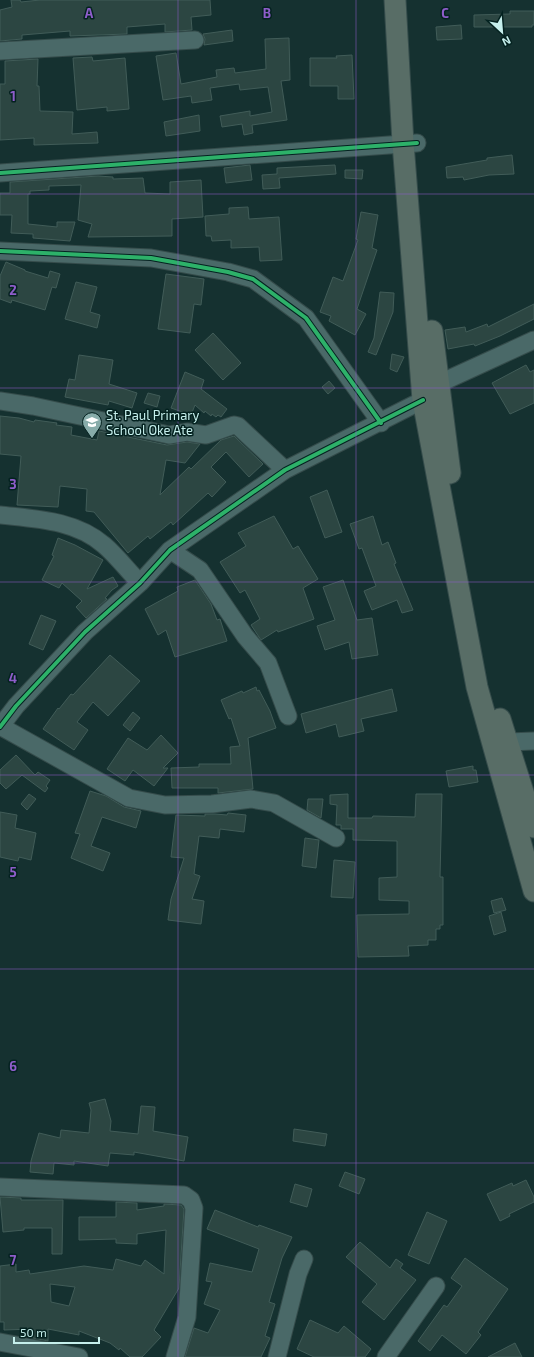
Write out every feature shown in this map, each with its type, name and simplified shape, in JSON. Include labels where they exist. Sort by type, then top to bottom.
[{"type":"main road","points":[[396,0],[410,143],[438,384],[458,531],[489,684],[534,827]]},
{"type":"main road","points":[[410,0],[410,143],[423,400],[477,687],[534,891]]},
{"type":"street","points":[[0,51],[195,40]]},
{"type":"street","points":[[0,173],[410,143]]},
{"type":"street","points":[[0,251],[151,258],[228,272],[253,279],[306,318],[381,422]]},
{"type":"street","points":[[438,384],[534,340]]},
{"type":"street","points":[[336,838],[274,803],[251,799],[212,804],[166,805],[129,798],[0,726],[8,705],[85,632],[140,583],[170,550],[285,470],[423,400]]},
{"type":"street","points":[[0,401],[33,406],[169,435],[187,432],[206,435],[234,425],[238,426],[285,470]]},
{"type":"street","points":[[0,514],[49,520],[79,529],[104,545],[140,583]]},
{"type":"street","points":[[170,550],[200,570],[245,636],[268,663],[288,716]]},
{"type":"street","points":[[508,742],[534,741]]},
{"type":"street","points":[[0,1188],[184,1195],[191,1200],[194,1208],[187,1317],[175,1357]]},
{"type":"street","points":[[277,1357],[298,1274],[304,1259]]},
{"type":"street","points":[[386,1357],[436,1286]]},
{"type":"street","points":[[0,1342],[80,1357]]},
{"type":"building","points":[[11,0],[20,0],[21,2],[40,0],[210,0],[211,15],[191,17],[192,30],[165,32],[165,24],[127,27],[127,34],[70,36],[70,31],[22,35],[22,39],[0,41],[0,10],[12,7]]},
{"type":"building","points":[[510,11],[534,11],[534,25],[532,25],[532,27],[474,27],[474,15],[510,14]]},
{"type":"building","points":[[461,25],[462,39],[437,40],[436,27]]},
{"type":"building","points":[[232,30],[233,41],[204,45],[205,39],[203,34]]},
{"type":"building","points":[[289,38],[290,80],[281,81],[287,120],[252,125],[253,133],[244,135],[242,124],[222,127],[220,116],[250,111],[250,116],[272,112],[268,87],[240,90],[239,84],[210,88],[212,100],[192,103],[191,96],[163,100],[156,56],[176,53],[181,84],[217,77],[216,70],[234,68],[235,73],[266,69],[265,39]]},
{"type":"building","points":[[352,55],[354,99],[338,99],[338,86],[310,86],[310,58],[337,58],[336,56]]},
{"type":"building","points":[[92,57],[93,61],[125,58],[129,109],[107,111],[107,107],[77,110],[73,58]]},
{"type":"building","points":[[38,59],[37,86],[39,86],[40,111],[73,112],[72,134],[97,132],[98,143],[34,145],[34,138],[0,140],[0,84],[5,84],[5,61]]},
{"type":"building","points":[[199,115],[200,131],[166,136],[164,122]]},
{"type":"building","points":[[512,155],[514,174],[489,175],[464,180],[463,177],[447,178],[446,167],[487,160],[487,158]]},
{"type":"building","points":[[250,165],[252,180],[226,183],[224,168]]},
{"type":"building","points":[[335,165],[336,174],[279,178],[280,188],[263,189],[262,175],[277,174],[277,168]]},
{"type":"building","points":[[345,170],[363,170],[362,179],[345,178]]},
{"type":"building","points":[[98,176],[113,177],[113,179],[143,178],[145,193],[170,194],[170,182],[201,180],[203,217],[172,219],[172,236],[88,237],[92,224],[78,220],[81,185],[49,186],[49,190],[30,191],[30,194],[28,194],[28,224],[57,227],[57,222],[75,222],[70,241],[33,238],[33,234],[11,233],[12,215],[0,215],[0,193],[10,193],[10,182]]},
{"type":"building","points":[[248,207],[249,219],[279,217],[282,260],[260,261],[259,247],[231,248],[231,240],[212,241],[211,236],[206,236],[205,216],[229,214],[229,208]]},
{"type":"building","points":[[361,212],[378,215],[372,248],[377,250],[357,309],[366,314],[355,335],[329,321],[331,316],[320,312],[333,277],[343,281],[358,240],[356,239]]},
{"type":"building","points":[[6,262],[25,271],[48,278],[50,271],[60,274],[56,288],[52,287],[45,310],[12,300],[11,303],[0,299],[0,276]]},
{"type":"building","points":[[166,274],[204,279],[201,305],[194,304],[190,333],[158,329]]},
{"type":"building","points":[[76,282],[97,287],[90,312],[100,315],[97,328],[65,319]]},
{"type":"building","points":[[380,292],[394,293],[393,312],[376,355],[368,352],[374,338]]},
{"type":"building","points":[[534,304],[534,319],[500,336],[475,346],[474,344],[448,349],[445,330],[465,327],[466,332],[487,324],[488,327]]},
{"type":"building","points":[[213,333],[241,363],[223,380],[195,350]]},
{"type":"building","points":[[392,354],[404,357],[397,372],[390,369]]},
{"type":"building","points":[[79,355],[113,360],[109,384],[137,393],[132,408],[109,401],[108,405],[65,397],[69,379],[75,380]]},
{"type":"building","points":[[526,365],[530,372],[534,370],[534,403],[510,414],[492,383]]},
{"type":"building","points":[[185,372],[204,380],[201,389],[227,409],[221,417],[218,415],[216,417],[212,414],[211,416],[205,411],[204,413],[195,405],[191,415],[171,408]]},
{"type":"building","points":[[329,381],[335,388],[328,394],[322,387]]},
{"type":"building","points":[[148,393],[160,396],[157,407],[144,403]]},
{"type":"building","points":[[0,416],[19,418],[34,422],[35,420],[57,423],[56,425],[72,427],[71,435],[97,440],[99,431],[167,445],[187,442],[200,444],[185,463],[166,460],[160,495],[189,467],[191,469],[221,440],[234,436],[263,464],[249,477],[226,452],[211,467],[226,482],[212,497],[208,493],[173,525],[171,522],[150,539],[148,536],[128,553],[94,512],[86,511],[87,489],[60,486],[58,507],[17,505],[21,456],[0,454]]},
{"type":"building","points":[[327,490],[342,532],[325,538],[310,497]]},
{"type":"building","points":[[274,516],[293,549],[298,546],[318,579],[303,588],[314,619],[278,632],[277,630],[261,640],[251,625],[260,619],[245,590],[240,593],[220,562],[246,546],[238,533]]},
{"type":"building","points":[[373,516],[382,545],[388,542],[396,563],[394,564],[413,610],[402,613],[397,600],[372,610],[364,591],[376,586],[362,548],[359,549],[350,524]]},
{"type":"building","points":[[58,538],[103,560],[87,589],[113,577],[118,586],[105,598],[107,599],[86,618],[76,607],[82,601],[62,583],[59,588],[42,580],[54,556],[52,555]]},
{"type":"building","points":[[195,580],[211,604],[217,620],[220,619],[227,641],[175,657],[166,630],[158,635],[145,609],[178,591],[177,587]]},
{"type":"building","points":[[343,580],[357,620],[372,618],[378,655],[352,659],[349,642],[325,650],[317,626],[335,620],[323,587]]},
{"type":"building","points":[[41,615],[56,621],[43,650],[29,644]]},
{"type":"building","points":[[110,655],[140,681],[108,716],[93,702],[77,722],[88,730],[74,750],[43,729],[58,708],[59,709],[71,694],[73,695]]},
{"type":"building","points":[[256,687],[270,711],[276,728],[248,738],[253,789],[218,793],[218,788],[172,788],[171,768],[199,767],[199,764],[231,764],[230,747],[240,746],[231,718],[229,719],[221,700]]},
{"type":"building","points":[[392,689],[397,711],[361,719],[364,731],[339,737],[336,724],[306,733],[301,714]]},
{"type":"building","points":[[133,712],[140,718],[130,731],[123,725]]},
{"type":"building","points":[[161,735],[178,753],[163,768],[168,768],[154,786],[133,770],[125,781],[107,769],[128,738],[147,750]]},
{"type":"building","points":[[16,755],[35,775],[38,772],[50,780],[46,786],[48,788],[45,792],[22,775],[6,789],[0,783],[0,770]]},
{"type":"building","points":[[473,766],[473,770],[476,770],[478,782],[449,787],[446,771]]},
{"type":"building","points":[[90,791],[106,796],[124,807],[141,811],[136,828],[102,817],[91,846],[110,853],[103,871],[71,858],[80,834],[75,833]]},
{"type":"building","points":[[29,794],[36,799],[27,810],[21,804]]},
{"type":"building","points":[[348,794],[348,818],[372,818],[373,816],[415,817],[416,794],[442,794],[440,877],[443,877],[443,925],[440,925],[440,929],[436,929],[436,940],[428,940],[428,945],[408,946],[409,956],[358,957],[357,915],[409,914],[409,901],[379,900],[379,878],[397,877],[397,841],[353,840],[353,829],[341,829],[341,825],[336,825],[337,805],[330,804],[330,795]]},
{"type":"building","points":[[308,799],[323,799],[321,818],[307,810]]},
{"type":"building","points":[[0,812],[17,815],[15,828],[36,833],[31,860],[19,857],[18,861],[0,857]]},
{"type":"building","points":[[228,813],[246,815],[244,832],[220,829],[219,838],[199,836],[194,874],[200,876],[192,899],[204,901],[201,924],[168,920],[171,899],[184,858],[171,857],[176,815],[205,816],[205,814],[227,815]]},
{"type":"building","points":[[305,838],[319,840],[316,868],[302,866]]},
{"type":"building","points":[[334,860],[355,862],[353,898],[331,897]]},
{"type":"building","points":[[502,898],[506,910],[494,913],[491,901]]},
{"type":"building","points":[[501,912],[506,931],[494,935],[489,916]]},
{"type":"building","points":[[105,1099],[111,1121],[110,1131],[138,1134],[141,1106],[155,1107],[153,1131],[188,1137],[184,1161],[134,1152],[134,1155],[110,1153],[108,1166],[74,1161],[74,1165],[54,1163],[53,1174],[30,1172],[31,1161],[39,1133],[60,1138],[61,1130],[89,1133],[91,1110],[89,1103]]},
{"type":"building","points":[[294,1129],[327,1134],[325,1146],[293,1141]]},
{"type":"building","points":[[345,1172],[365,1179],[359,1194],[339,1186]]},
{"type":"building","points":[[526,1180],[534,1197],[534,1202],[509,1214],[510,1216],[500,1221],[487,1194],[512,1183],[513,1186]]},
{"type":"building","points":[[295,1184],[312,1189],[307,1207],[290,1202]]},
{"type":"building","points":[[0,1197],[21,1198],[21,1200],[63,1200],[62,1254],[52,1254],[52,1228],[24,1228],[24,1230],[3,1232]]},
{"type":"building","points":[[116,1202],[137,1203],[137,1210],[164,1206],[164,1204],[181,1205],[184,1209],[179,1288],[154,1330],[161,1337],[142,1357],[130,1357],[120,1348],[119,1350],[110,1343],[79,1331],[79,1335],[48,1329],[48,1341],[33,1338],[33,1329],[4,1330],[4,1322],[0,1322],[0,1266],[16,1264],[16,1272],[29,1270],[30,1274],[84,1266],[113,1270],[116,1259],[141,1266],[145,1260],[164,1274],[166,1230],[137,1234],[137,1244],[116,1243],[116,1239],[79,1240],[79,1217],[116,1217]],"holes":[[[50,1284],[75,1287],[69,1306],[51,1302]]]},
{"type":"building","points":[[215,1210],[258,1227],[259,1225],[292,1237],[282,1258],[269,1302],[275,1304],[265,1336],[270,1338],[261,1357],[185,1357],[194,1328],[208,1333],[220,1310],[204,1304],[212,1282],[206,1281],[210,1263],[252,1272],[259,1249],[207,1229]]},
{"type":"building","points":[[427,1212],[447,1221],[429,1264],[408,1255]]},
{"type":"building","points":[[360,1242],[390,1268],[396,1259],[403,1264],[400,1268],[416,1280],[384,1320],[362,1302],[377,1284],[346,1257]]},
{"type":"building","points":[[465,1258],[508,1289],[478,1332],[481,1335],[466,1354],[442,1335],[430,1351],[418,1341],[444,1305],[447,1307],[462,1286],[451,1278]]},
{"type":"building","points":[[310,1320],[338,1333],[344,1326],[371,1349],[365,1357],[314,1357],[297,1349]]},
{"type":"building","points":[[515,1343],[522,1357],[488,1357]]},
{"type":"cycle path","points":[[0,173],[417,143]]},
{"type":"cycle path","points":[[0,251],[151,258],[228,272],[253,279],[306,318],[381,423]]},
{"type":"cycle path","points":[[0,727],[16,706],[85,632],[140,583],[170,550],[285,470],[423,400]]},
{"type":"place","name":"St. Paul Primary School Oke Ate","points":[[92,439]]}]
